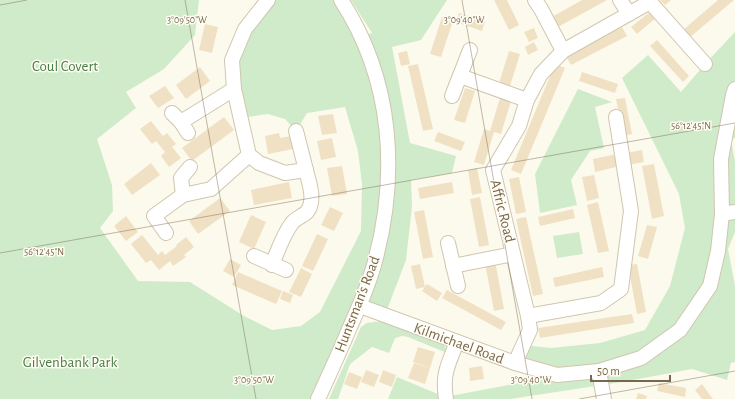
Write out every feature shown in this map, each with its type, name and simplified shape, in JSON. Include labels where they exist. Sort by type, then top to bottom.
[{"type":"street","points":[[268,0],[245,29],[232,60],[234,89],[249,155],[259,163],[286,173],[306,170]]},
{"type":"street","name":"Huntsman's Road","points":[[318,399],[360,306],[374,266],[383,227],[387,195],[388,145],[385,114],[381,94],[368,53],[354,22],[341,0]]},
{"type":"street","points":[[535,0],[542,9],[563,51]]},
{"type":"street","points":[[620,0],[629,14]]},
{"type":"street","points":[[651,1],[705,64]]},
{"type":"street","name":"Affric Road","points":[[515,363],[530,330],[528,316],[493,170],[519,126],[527,100],[541,74],[563,51],[651,1]]},
{"type":"street","points":[[452,96],[470,50]]},
{"type":"street","points":[[460,76],[527,100]]},
{"type":"street","points":[[180,123],[234,89]]},
{"type":"street","name":"Kilmichael Road","points":[[360,306],[515,363],[557,375],[599,371],[642,358],[680,330],[710,286],[728,213],[721,159],[735,89]]},
{"type":"street","points":[[528,316],[601,303],[621,289],[632,211],[616,117]]},
{"type":"street","points":[[272,265],[284,234],[293,221],[306,212],[312,202],[310,186],[296,131]]},
{"type":"street","points":[[166,233],[154,216],[183,194],[211,189],[249,155]]},
{"type":"street","points":[[183,194],[181,178],[190,167]]},
{"type":"street","points":[[448,243],[458,286]]},
{"type":"street","points":[[453,266],[513,254]]},
{"type":"street","points":[[254,256],[286,270]]},
{"type":"street","points":[[446,399],[444,386],[445,374],[458,342]]},
{"type":"street","points":[[599,371],[604,399]]},
{"type":"green space","points":[[0,0],[199,0],[195,35],[164,69],[126,92],[136,108],[97,139],[112,185],[113,211],[100,228],[138,281],[190,282],[244,316],[272,330],[301,326],[320,312],[361,231],[362,184],[358,151],[345,107],[307,113],[296,131],[285,119],[268,114],[241,118],[232,60],[268,0],[341,0],[361,37],[372,33],[351,0],[447,0],[421,40],[392,47],[410,143],[456,156],[452,173],[411,180],[412,207],[406,260],[385,315],[360,306],[374,266],[384,183],[376,234],[356,297],[311,399],[0,399]]},
{"type":"green space","points":[[735,32],[735,138],[731,139],[735,162],[735,232],[728,249],[735,286],[735,362],[731,363],[727,380],[692,369],[622,382],[510,399],[388,399],[397,377],[445,397],[556,376],[515,363],[523,345],[551,348],[600,343],[645,330],[670,286],[685,228],[679,194],[622,78],[648,55],[681,92]]},
{"type":"green space","points":[[578,89],[612,102],[595,107],[604,148],[590,151],[571,180],[577,205],[540,213],[535,174]]},
{"type":"green space","points":[[579,232],[583,254],[557,258],[553,236]]},
{"type":"green space","points":[[382,321],[439,342],[445,346],[447,353],[408,337],[402,336],[395,338],[389,353],[372,347],[350,364],[338,399],[329,399],[361,327],[367,323]]},
{"type":"building","points":[[494,0],[507,0],[519,25],[509,30]]},
{"type":"building","points":[[582,0],[607,0],[556,28],[550,18]]},
{"type":"building","points":[[660,0],[671,0],[665,5]]},
{"type":"building","points":[[718,0],[734,0],[689,38],[683,30]]},
{"type":"building","points":[[651,11],[656,18],[637,34],[631,27]]},
{"type":"building","points":[[459,13],[485,22],[482,31],[456,22]]},
{"type":"building","points":[[442,17],[453,21],[441,57],[430,54]]},
{"type":"building","points":[[205,24],[218,27],[212,53],[199,50]]},
{"type":"building","points":[[622,27],[627,36],[571,65],[566,56]]},
{"type":"building","points":[[534,28],[538,38],[529,42],[524,32]]},
{"type":"building","points":[[657,40],[689,76],[683,82],[650,46]]},
{"type":"building","points":[[534,42],[538,50],[528,55],[525,47]]},
{"type":"building","points":[[407,51],[410,64],[401,66],[398,53]]},
{"type":"building","points":[[509,51],[520,54],[510,86],[499,83]]},
{"type":"building","points":[[418,64],[433,129],[423,131],[408,66]]},
{"type":"building","points":[[555,64],[565,68],[521,174],[511,170]]},
{"type":"building","points":[[200,67],[210,81],[186,99],[176,85]]},
{"type":"building","points":[[582,72],[618,84],[615,93],[579,81]]},
{"type":"building","points":[[165,86],[174,98],[158,108],[149,96]]},
{"type":"building","points":[[465,88],[475,91],[465,123],[454,120]]},
{"type":"building","points":[[500,98],[511,101],[501,134],[494,132],[484,165],[474,162],[484,129],[490,131]]},
{"type":"building","points":[[625,98],[632,134],[623,136],[616,99]]},
{"type":"building","points":[[333,114],[337,133],[322,135],[318,116]]},
{"type":"building","points":[[224,117],[234,130],[192,161],[182,148]]},
{"type":"building","points":[[151,121],[163,136],[167,133],[176,144],[172,147],[181,158],[169,167],[161,156],[165,152],[156,141],[152,144],[140,129]]},
{"type":"building","points":[[438,132],[465,142],[461,151],[434,141]]},
{"type":"building","points":[[279,133],[280,138],[291,136],[293,149],[268,154],[265,136]]},
{"type":"building","points":[[332,138],[336,157],[321,160],[317,141]]},
{"type":"building","points":[[642,150],[644,162],[628,165],[626,153]]},
{"type":"building","points":[[617,154],[620,166],[595,172],[593,159]]},
{"type":"building","points":[[151,163],[160,175],[132,195],[124,184]]},
{"type":"building","points":[[654,164],[664,216],[652,219],[642,166]]},
{"type":"building","points":[[342,166],[347,194],[332,196],[327,168]]},
{"type":"building","points":[[477,168],[482,193],[472,195],[468,170]]},
{"type":"building","points":[[594,175],[599,198],[587,201],[582,177]]},
{"type":"building","points":[[519,177],[526,212],[516,214],[509,179]]},
{"type":"building","points":[[289,182],[292,198],[254,205],[251,190]]},
{"type":"building","points":[[452,182],[454,193],[420,199],[418,188]]},
{"type":"building","points":[[480,197],[489,245],[479,247],[470,199]]},
{"type":"building","points":[[220,198],[230,211],[198,234],[189,221]]},
{"type":"building","points":[[598,202],[609,251],[598,253],[587,205]]},
{"type":"building","points":[[330,207],[343,213],[334,231],[321,225]]},
{"type":"building","points":[[573,209],[575,218],[540,226],[538,217]]},
{"type":"building","points":[[424,210],[433,257],[423,259],[414,212]]},
{"type":"building","points":[[251,215],[266,222],[254,249],[239,242]]},
{"type":"building","points":[[126,216],[138,232],[126,241],[114,226]]},
{"type":"building","points":[[526,217],[543,294],[533,296],[516,219]]},
{"type":"building","points":[[647,225],[657,227],[648,259],[638,256]]},
{"type":"building","points":[[317,234],[328,239],[313,271],[302,266]]},
{"type":"building","points":[[142,235],[158,255],[162,251],[165,255],[186,237],[194,247],[184,255],[186,257],[173,266],[170,261],[159,270],[151,260],[146,263],[131,244]]},
{"type":"building","points":[[230,259],[241,265],[234,277],[223,271]]},
{"type":"building","points":[[495,261],[504,309],[494,311],[485,263]]},
{"type":"building","points":[[420,264],[425,287],[416,289],[411,266]]},
{"type":"building","points":[[637,264],[646,312],[637,314],[628,265]]},
{"type":"building","points":[[602,267],[604,277],[555,287],[553,278]]},
{"type":"building","points":[[301,268],[312,274],[301,297],[289,292]]},
{"type":"building","points":[[238,272],[282,291],[276,304],[232,285]]},
{"type":"building","points":[[427,284],[442,293],[437,301],[422,291]]},
{"type":"building","points":[[447,290],[506,322],[501,330],[442,298]]},
{"type":"building","points":[[283,291],[293,295],[290,303],[280,299]]},
{"type":"building","points":[[632,314],[634,323],[540,338],[538,328]]},
{"type":"building","points":[[418,347],[435,352],[430,368],[413,362]]},
{"type":"building","points":[[414,363],[430,368],[425,384],[408,378]]},
{"type":"building","points":[[482,366],[484,379],[470,381],[469,368]]},
{"type":"building","points":[[366,370],[379,375],[374,387],[361,382]]},
{"type":"building","points":[[383,370],[396,375],[392,387],[379,382]]},
{"type":"building","points":[[349,372],[362,377],[357,389],[344,384]]},
{"type":"building","points":[[659,383],[686,388],[685,397],[657,391]]},
{"type":"building","points":[[702,384],[713,399],[702,399],[695,390]]},
{"type":"building","points":[[638,393],[647,396],[646,399],[636,399]]},
{"type":"park label","name":"Coul Covert","points":[[65,66]]},
{"type":"park label","name":"Gilvenbank Park","points":[[70,362]]}]
